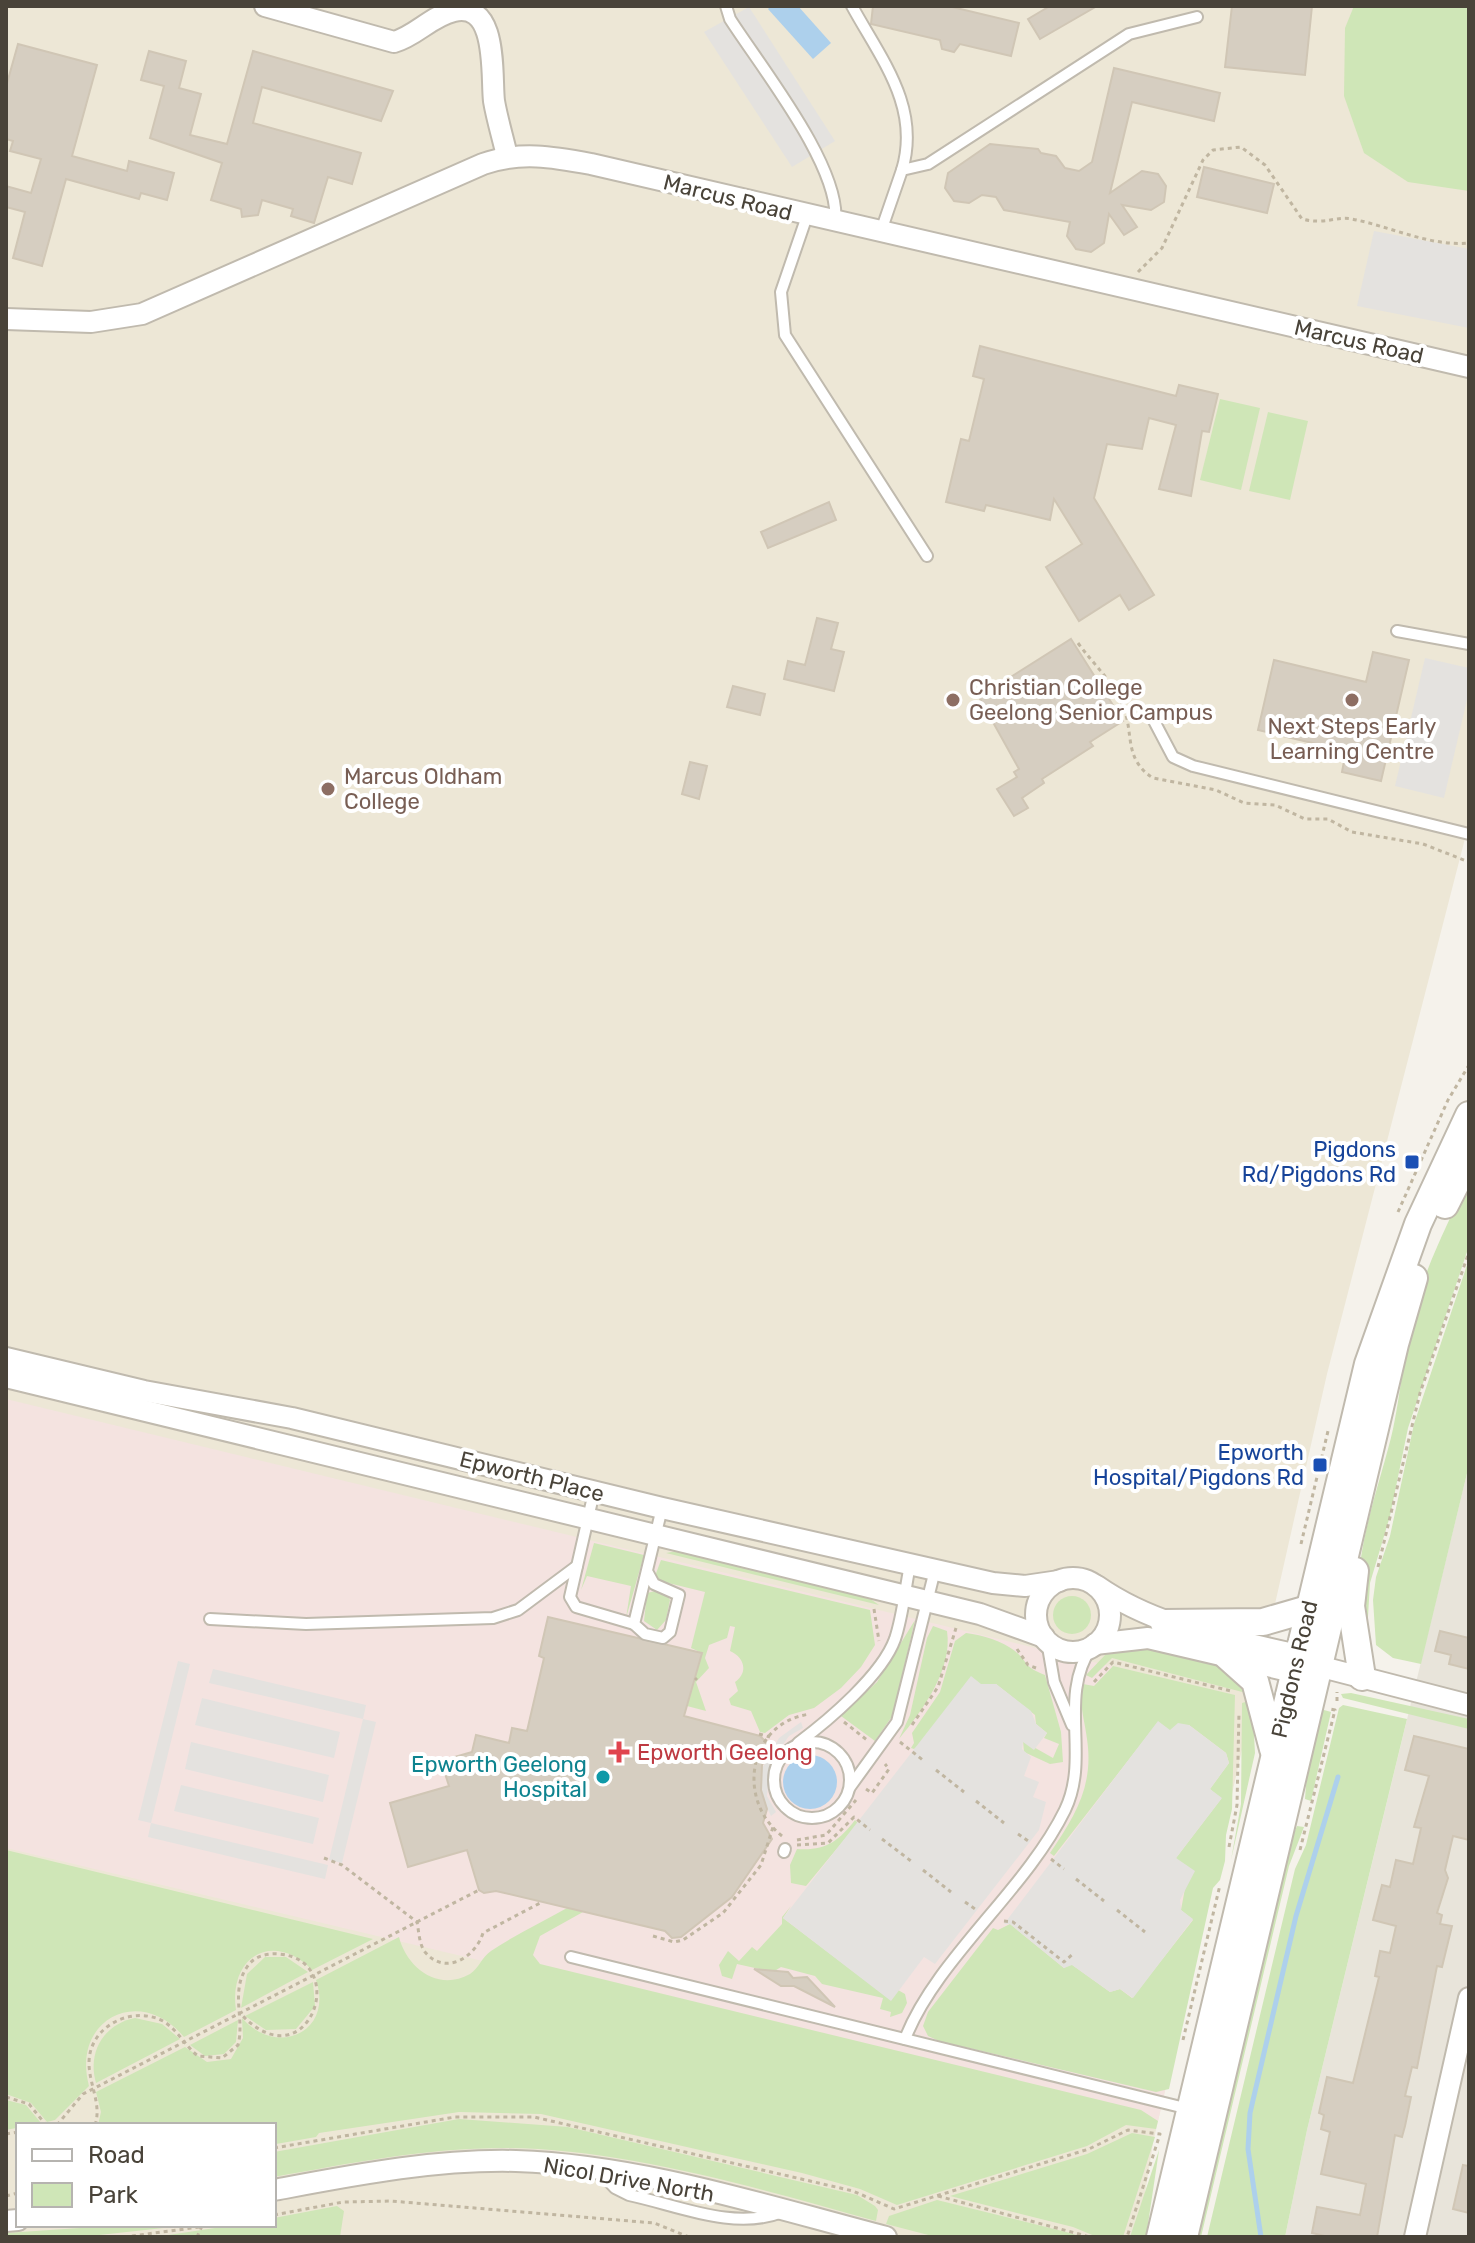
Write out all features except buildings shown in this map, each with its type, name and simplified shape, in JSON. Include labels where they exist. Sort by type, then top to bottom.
[{"type":"street","points":[[265,6],[394,42],[442,15],[458,10],[469,12],[480,20],[489,35],[494,101],[507,156]]},
{"type":"street","name":"Marcus Road","points":[[6,319],[91,322],[142,314],[507,156],[539,156],[591,164],[1469,367]]},
{"type":"street","name":"Pigdons Road","points":[[1184,2237],[1303,1664],[1308,1609],[1382,1318],[1418,1224],[1469,1115]]},
{"type":"street","name":"Pigdons Road","points":[[1160,2237],[1274,1752],[1303,1664],[1424,1252],[1469,1158]]},
{"type":"street","points":[[1362,1677],[1351,1606],[1353,1579],[1395,1390],[1395,1344]]},
{"type":"street","name":"Epworth Place","points":[[6,1358],[144,1391],[292,1418],[910,1565],[1017,1586],[1059,1581]]},
{"type":"street","name":"Epworth Place","points":[[6,1377],[1000,1620],[1046,1639]]},
{"type":"street","points":[[1303,1664],[1227,1656],[1140,1637],[1069,1651],[1046,1639],[1037,1619],[1038,1605],[1048,1588],[1059,1581],[1079,1578],[1135,1611],[1164,1623],[1303,1664],[1467,1705]]},
{"type":"street","points":[[1094,1645],[1106,1630],[1110,1612],[1097,1586]]},
{"type":"street","points":[[1164,1623],[1258,1623],[1308,1609]]},
{"type":"street","points":[[1227,1656],[1255,1681],[1274,1752]]},
{"type":"street","points":[[1421,2236],[1469,1998]]},
{"type":"street","name":"Nicol Drive North","points":[[276,2190],[447,2163],[519,2161],[597,2170],[678,2185],[886,2237]]},
{"type":"street","points":[[821,2220],[847,2237]]},
{"type":"lane","points":[[726,6],[730,19],[822,162],[837,205],[835,222]]},
{"type":"lane","points":[[852,6],[902,97],[909,144],[881,231]]},
{"type":"lane","points":[[902,170],[928,164],[1129,34],[1197,17]]},
{"type":"lane","points":[[807,216],[781,292],[785,335],[927,556]]},
{"type":"lane","points":[[1397,631],[1469,644]]},
{"type":"lane","points":[[1153,719],[1164,747],[1173,757],[1193,766],[1469,834]]},
{"type":"lane","points":[[594,1492],[570,1597],[576,1607],[634,1624],[645,1634],[663,1638],[670,1632],[679,1595],[654,1584],[648,1573]]},
{"type":"lane","points":[[634,1624],[662,1508]]},
{"type":"lane","points":[[910,1565],[895,1640],[877,1671],[776,1766],[776,1792],[791,1812],[803,1817],[828,1815],[846,1799],[850,1787],[897,1722],[935,1570]]},
{"type":"lane","points":[[210,1619],[306,1624],[493,1618],[518,1610],[577,1566]]},
{"type":"lane","points":[[1046,1639],[1054,1682],[1074,1730]]},
{"type":"lane","points":[[905,2039],[920,2006],[1060,1820],[1072,1795],[1077,1766],[1074,1730],[1076,1677],[1094,1645]]},
{"type":"lane","points":[[793,1747],[805,1742],[829,1746],[847,1763],[850,1787]]},
{"type":"lane","points":[[571,1957],[1189,2109]]},
{"type":"path","points":[[1131,289],[1135,275],[1162,248],[1203,160],[1213,150],[1241,147],[1265,165],[1302,219],[1322,224],[1348,218],[1386,229],[1469,243]]},
{"type":"path","points":[[1078,643],[1100,666],[1122,702],[1130,748],[1144,772],[1153,778],[1216,790],[1244,803],[1275,805],[1305,819],[1328,819],[1352,832],[1423,844],[1469,862]]},
{"type":"path","points":[[1378,1567],[1408,1434],[1469,1252]]},
{"type":"path","points":[[946,1625],[963,1629]]},
{"type":"path","points":[[1008,1644],[1019,1650],[1028,1665],[1042,1670]]},
{"type":"path","points":[[1086,1680],[1093,1683],[1113,1662],[1239,1693]]},
{"type":"path","points":[[1229,1848],[1237,1805],[1239,1700]]},
{"type":"path","points":[[838,1718],[873,1745]]},
{"type":"path","points":[[759,1734],[770,1737]]},
{"type":"path","points":[[900,1742],[924,1761]]},
{"type":"path","points":[[936,1770],[964,1792]]},
{"type":"path","points":[[976,1801],[1004,1823]]},
{"type":"path","points":[[780,1835],[798,1845],[828,1843],[854,1817],[870,1830]]},
{"type":"path","points":[[653,1936],[674,1942],[683,1940],[723,1913],[761,1865],[773,1827]]},
{"type":"path","points":[[1018,1834],[1032,1845]]},
{"type":"path","points":[[882,1839],[911,1861]]},
{"type":"path","points":[[1048,1857],[1064,1869]]},
{"type":"path","points":[[324,1858],[342,1865],[417,1922],[422,1947],[428,1956],[444,1963],[464,1961],[478,1949],[483,1933],[542,1902]]},
{"type":"path","points":[[923,1870],[951,1892]]},
{"type":"path","points":[[1076,1879],[1104,1901]]},
{"type":"path","points":[[1182,2052],[1190,2001],[1218,1888],[1224,1881]]},
{"type":"path","points":[[59,2123],[83,2094],[93,2088],[479,1890]]},
{"type":"path","points":[[965,1902],[979,1913]]},
{"type":"path","points":[[1117,1910],[1145,1932]]},
{"type":"path","points":[[999,1923],[1013,1922],[1064,1962],[1074,1953]]},
{"type":"path","points":[[96,2123],[98,2113],[89,2064],[92,2047],[114,2021],[134,2016],[154,2017],[169,2025],[202,2058],[214,2060],[229,2056],[240,2037],[238,1995],[243,1975],[260,1956],[287,1955],[301,1962],[312,1975],[318,1993],[317,2007],[306,2025],[294,2033],[269,2034],[255,2027],[240,2013]]},
{"type":"path","points":[[6,2097],[29,2104],[44,2123]]},
{"type":"path","points":[[276,2148],[455,2117],[534,2117],[853,2191],[889,2209],[1089,2149],[1128,2130],[1160,2134],[1127,2237]]},
{"type":"path","points":[[938,2196],[1090,2237]]},
{"type":"path","points":[[276,2215],[343,2202],[391,2201],[654,2223],[689,2237]]},
{"type":"path","points":[[124,2237],[195,2227]]},
{"type":"shaded area","points":[[6,6],[1469,6],[1469,823],[1327,1374],[1153,2143],[1138,2237],[6,2237]]},
{"type":"shaded area","points":[[749,7],[835,141],[792,167],[704,32]]},
{"type":"shaded area","points":[[1374,231],[1469,249],[1469,328],[1357,306]]},
{"type":"shaded area","points":[[1425,658],[1469,668],[1469,691],[1444,798],[1395,786]]},
{"type":"shaded area","name":"Epworth Geelong","points":[[6,1399],[1234,1696],[1231,1809],[1158,2121],[6,1848]]},
{"type":"shaded area","points":[[1469,1465],[1469,2237],[1285,2237],[1307,2130]]},
{"type":"shaded area","points":[[178,1661],[190,1664],[151,1823],[138,1820]]},
{"type":"shaded area","points":[[213,1669],[366,1705],[363,1719],[209,1683]]},
{"type":"shaded area","points":[[971,1676],[981,1684],[996,1684],[1031,1711],[1036,1724],[1047,1733],[1034,1750],[1023,1742],[1022,1749],[1031,1757],[1024,1776],[1039,1782],[1033,1797],[1046,1802],[1039,1830],[935,1964],[924,1957],[891,2001],[783,1918]]},
{"type":"shaded area","points":[[202,1698],[340,1732],[334,1758],[195,1725]]},
{"type":"shaded area","points":[[363,1719],[376,1722],[342,1863],[329,1860]]},
{"type":"shaded area","points":[[1158,1721],[1170,1730],[1178,1723],[1189,1725],[1226,1753],[1229,1763],[1210,1789],[1222,1798],[1176,1858],[1195,1871],[1180,1900],[1181,1910],[1193,1919],[1133,1998],[1120,1989],[1110,1992],[1072,1965],[1064,1968],[1010,1924],[1004,1924]]},
{"type":"shaded area","points":[[801,1722],[803,1728],[789,1736],[770,1763],[767,1796],[776,1812],[771,1816],[759,1792],[760,1772],[779,1738]]},
{"type":"shaded area","points":[[191,1742],[329,1775],[323,1802],[185,1769]]},
{"type":"shaded area","points":[[181,1785],[319,1818],[313,1844],[174,1811]]},
{"type":"shaded area","points":[[151,1823],[328,1865],[325,1879],[148,1837]]},
{"type":"green space","points":[[1354,6],[1469,6],[1469,191],[1408,182],[1364,153],[1344,96],[1345,28]]},
{"type":"green space","points":[[1220,399],[1260,408],[1241,490],[1200,480]]},
{"type":"green space","points":[[1268,412],[1308,421],[1290,500],[1249,491]]},
{"type":"green space","points":[[1469,1179],[1469,1246],[1408,1428],[1390,1516],[1370,1583],[1367,1633],[1360,1612],[1358,1587],[1361,1560],[1393,1429],[1410,1326],[1431,1262]]},
{"type":"green space","points":[[1469,1259],[1469,1465],[1421,1664],[1393,1658],[1376,1645],[1373,1600],[1414,1424]]},
{"type":"green space","points":[[594,1543],[644,1555],[626,1618],[631,1586],[587,1576],[581,1590]]},
{"type":"green space","points":[[677,1551],[866,1596],[879,1605],[666,1553]]},
{"type":"green space","points":[[661,1560],[870,1610],[875,1645],[861,1667],[841,1688],[814,1708],[789,1715],[765,1733],[760,1732],[751,1711],[731,1705],[729,1699],[738,1691],[735,1682],[743,1669],[739,1657],[730,1651],[735,1627],[730,1626],[727,1638],[709,1645],[705,1658],[709,1668],[696,1682],[706,1711],[687,1706],[702,1653],[691,1648],[705,1592],[660,1581],[655,1576]]},
{"type":"green space","points":[[655,1591],[666,1594],[670,1600],[666,1620],[657,1630],[644,1621],[647,1593]]},
{"type":"green space","points":[[1072,1596],[1085,1602],[1091,1615],[1085,1628],[1072,1634],[1059,1628],[1053,1615],[1059,1602]]},
{"type":"green space","points":[[915,1620],[893,1715],[875,1741],[841,1716],[877,1682]]},
{"type":"green space","points":[[933,1626],[947,1631],[948,1646],[941,1675],[926,1703],[899,1739],[910,1715],[927,1638]]},
{"type":"green space","points":[[966,1633],[1004,1644],[1030,1667],[1045,1675],[1061,1732],[1063,1762],[1050,1764],[1024,1752],[1023,1741],[1053,1758],[1059,1744],[1044,1738],[1047,1733],[1036,1724],[1035,1715],[996,1684],[914,1749],[911,1748],[914,1743],[912,1733],[940,1692],[955,1641]]},
{"type":"green space","points":[[1135,1646],[1159,1649],[1222,1667],[1250,1694],[1112,1658],[1092,1678],[1086,1675],[1106,1654]]},
{"type":"green space","points":[[1113,1666],[1235,1695],[1232,1809],[1226,1835],[1225,1861],[1220,1880],[1213,1888],[1169,2089],[1156,2092],[939,2041],[928,2036],[923,2026],[928,2012],[993,1928],[998,1930],[1010,1924],[1064,1968],[1071,1964],[1110,1992],[1120,1989],[1132,1998],[1193,1920],[1181,1910],[1186,1883],[1176,1858],[1221,1799],[1210,1789],[1229,1763],[1226,1753],[1189,1725],[1170,1731],[1158,1722],[1054,1856],[1050,1853],[1075,1813],[1088,1771],[1083,1684],[1094,1686]]},
{"type":"green space","points":[[1351,1693],[1469,1719],[1469,1729],[1343,1698],[1341,1694]]},
{"type":"green space","points":[[1252,1700],[1255,1753],[1231,1860],[1241,1804],[1242,1703]]},
{"type":"green space","points":[[1343,1705],[1407,1719],[1307,2130],[1285,2237],[1207,2237],[1295,1869],[1306,1845],[1339,1708]]},
{"type":"green space","points":[[1316,1712],[1331,1712],[1311,1801],[1305,1799],[1309,1745]]},
{"type":"green space","points":[[855,1820],[858,1823],[806,1886],[791,1883],[790,1865],[797,1849],[830,1844]]},
{"type":"green space","points":[[1297,1826],[1304,1827],[1289,1866],[1201,2237],[1193,2237],[1281,1862]]},
{"type":"green space","points":[[6,1850],[373,1939],[312,1970],[283,1952],[269,1951],[256,1955],[239,1976],[235,1991],[236,2010],[184,2037],[167,2021],[148,2013],[130,2012],[113,2016],[100,2027],[90,2043],[86,2062],[89,2086],[55,2120],[47,2122],[31,2103],[6,2094]]},
{"type":"green space","points":[[791,1906],[783,1918],[891,2000],[898,1990],[905,1994],[907,2003],[902,2013],[890,2017],[891,2012],[880,2009],[883,1998],[822,1984],[815,1976],[781,1967],[773,1972],[737,1964],[732,1979],[722,1976],[719,1965],[728,1951],[739,1961],[752,1947],[757,1951],[782,1924],[782,1917]]},
{"type":"green space","points":[[567,1908],[583,1912],[540,1936],[533,1955],[540,1964],[1141,2110],[1158,2121],[1156,2129],[1126,2125],[1087,2146],[897,2205],[860,2189],[802,2173],[541,2114],[459,2112],[319,2133],[316,2137],[276,2144],[276,2123],[98,2123],[101,2112],[96,2092],[185,2047],[207,2062],[231,2059],[243,2038],[242,2018],[256,2030],[271,2036],[299,2034],[317,2014],[319,1998],[316,1980],[399,1937],[417,1967],[426,1974],[447,1980],[470,1974],[491,1951]]},
{"type":"green space","points":[[265,1957],[286,1957],[308,1972],[241,2008],[247,1974]]},
{"type":"green space","points":[[313,1982],[315,2006],[296,2029],[266,2030],[245,2016]]},
{"type":"green space","points":[[135,2018],[162,2024],[180,2039],[96,2083],[94,2061],[100,2041],[115,2026]]},
{"type":"green space","points":[[238,2020],[236,2042],[224,2054],[205,2056],[190,2045]]},
{"type":"green space","points":[[6,2100],[26,2105],[41,2123],[16,2123],[16,2128],[6,2130]]},
{"type":"green space","points":[[459,2119],[568,2127],[857,2195],[878,2210],[876,2221],[692,2172],[549,2150],[504,2148],[446,2151],[389,2157],[276,2177],[276,2152]]},
{"type":"green space","points":[[1132,2133],[1155,2137],[1123,2237],[1097,2237],[1073,2227],[950,2196],[1087,2154]]},
{"type":"green space","points":[[1161,2137],[1146,2237],[1130,2237],[1159,2150]]},
{"type":"green space","points":[[937,2200],[1082,2237],[936,2237],[886,2224],[889,2216]]},
{"type":"green space","points":[[337,2206],[344,2211],[340,2237],[155,2237],[222,2227],[276,2227],[276,2218]]},
{"type":"green space","points":[[94,2227],[173,2227],[81,2237],[6,2237],[6,2233]]},
{"type":"water","points":[[771,6],[798,6],[831,43],[813,59],[768,9]]},
{"type":"water","points":[[810,1755],[829,1763],[837,1782],[829,1801],[810,1809],[791,1801],[783,1782],[791,1763]]},
{"type":"waterway","points":[[1261,2237],[1248,2149],[1250,2113],[1296,1916],[1338,1777]]},
{"type":"place","name":"Christian College Geelong Senior Campus","points":[[953,700]]},
{"type":"place","name":"Next Steps Early Learning Centre","points":[[1352,700]]},
{"type":"place","name":"Marcus Oldham College","points":[[328,789]]},
{"type":"place","name":"Pigdons Rd/Pigdons Rd","points":[[1412,1162]]},
{"type":"place","name":"Epworth Hospital/Pigdons Rd","points":[[1320,1465]]},
{"type":"place","name":"Epworth Geelong","points":[[619,1752]]},
{"type":"place","name":"Epworth Geelong Hospital","points":[[603,1777]]}]
